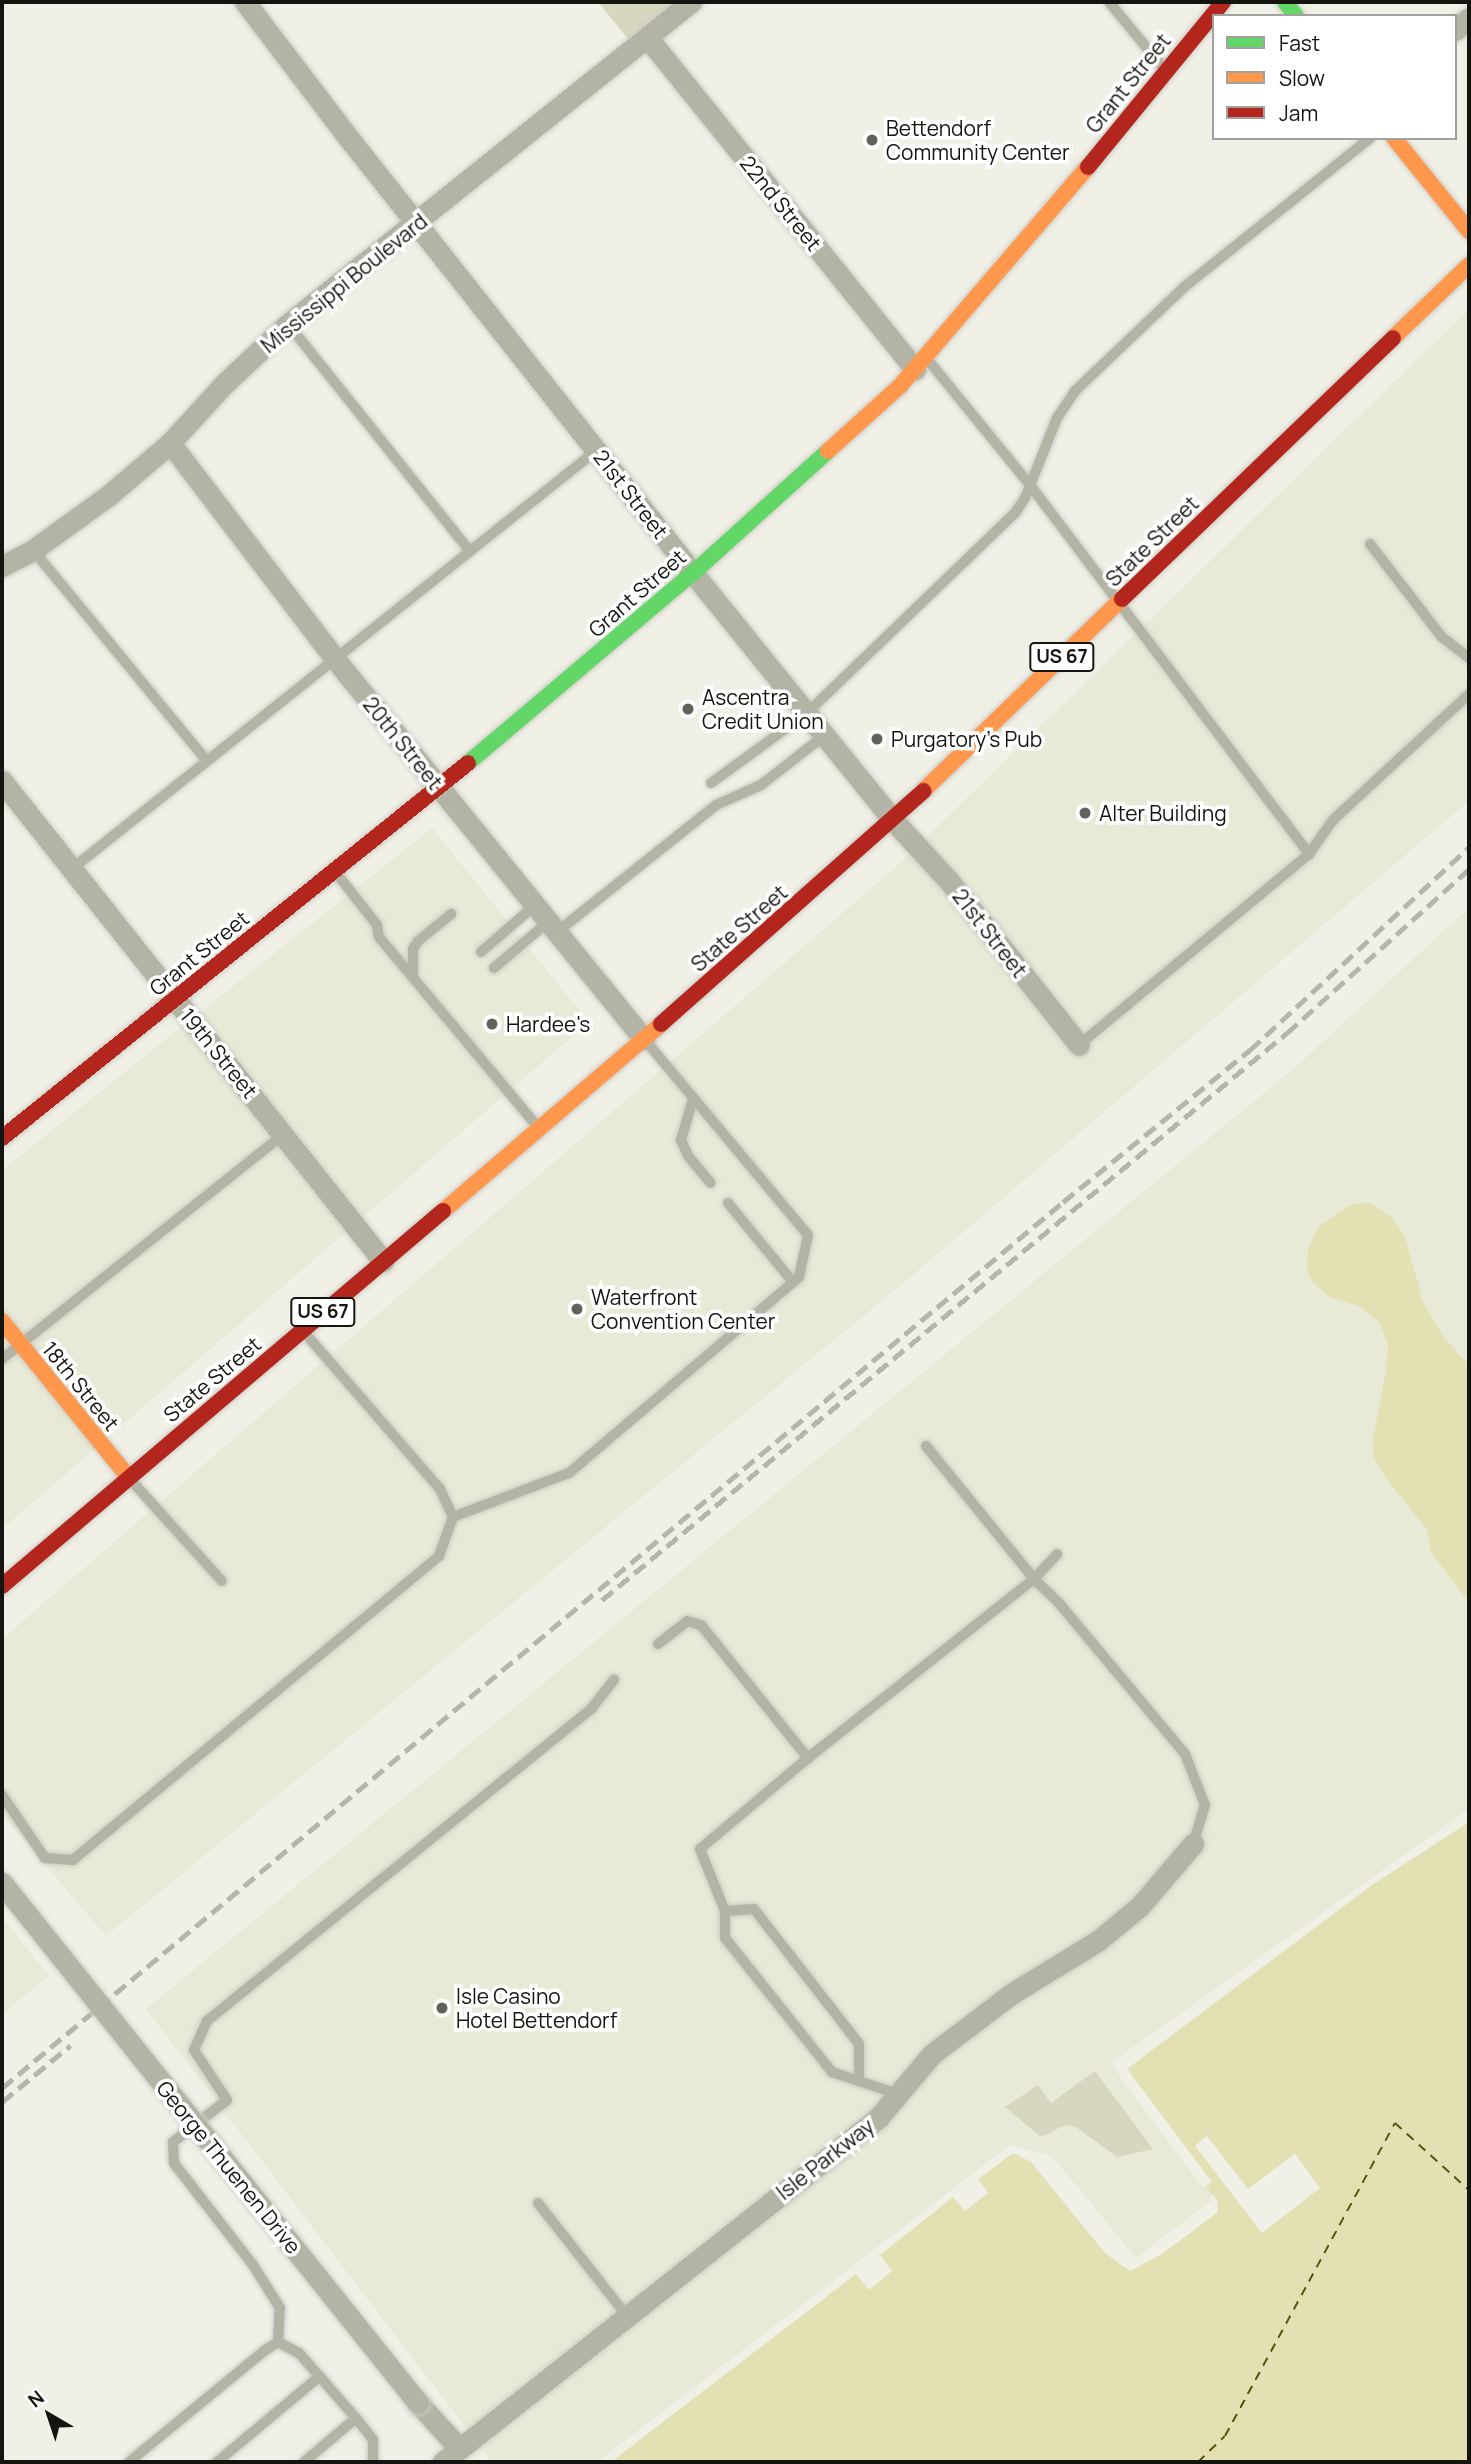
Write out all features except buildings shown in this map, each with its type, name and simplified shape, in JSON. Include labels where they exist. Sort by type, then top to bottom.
[{"type":"main road","name":"Grant Street","points":[[2,1138],[439,788],[694,573],[900,386],[1059,202],[1212,15]]},
{"type":"main road","points":[[1396,140],[1469,231]]},
{"type":"main road","name":"State Street","points":[[2,1586],[644,1039],[893,820],[1469,265]]},
{"type":"main road","name":"18th Street","points":[[2,1321],[129,1478]]},
{"type":"street","name":"21st Street","points":[[244,2],[694,573],[893,820],[949,881],[1079,1045]]},
{"type":"street","name":"Mississippi Boulevard","points":[[2,566],[33,550],[109,495],[170,443],[225,383],[288,324],[339,281],[418,223],[691,2]]},
{"type":"street","name":"22nd Street","points":[[647,37],[921,363]]},
{"type":"street","name":"20th Street","points":[[170,443],[335,659],[644,1039]]},
{"type":"street","name":"19th Street","points":[[2,781],[383,1261]]},
{"type":"street","name":"Isle Parkway","points":[[443,2462],[878,2118],[932,2054],[1011,1994],[1099,1940],[1128,1916],[1193,1844]]},
{"type":"street","name":"George Thuenen Drive","points":[[2,1883],[418,2403],[459,2448]]},
{"type":"lane","points":[[1109,2],[1165,70]]},
{"type":"lane","points":[[711,783],[807,713],[1015,513],[1030,485],[1057,418],[1075,391],[1183,288],[1368,140]]},
{"type":"lane","points":[[288,324],[470,551]]},
{"type":"lane","points":[[921,363],[1030,485],[1309,854]]},
{"type":"lane","points":[[73,868],[597,450]]},
{"type":"lane","points":[[1370,544],[1442,637],[1469,658]]},
{"type":"lane","points":[[33,550],[207,761]]},
{"type":"lane","points":[[1079,1045],[1309,854],[1333,820],[1469,694]]},
{"type":"lane","points":[[481,952],[547,919],[716,805],[761,785],[825,735]]},
{"type":"lane","points":[[335,872],[377,925],[380,937],[539,1128]]},
{"type":"lane","points":[[413,977],[412,949],[451,914]]},
{"type":"lane","points":[[494,968],[547,919]]},
{"type":"lane","points":[[453,1517],[569,1473],[799,1277],[808,1235],[644,1039]]},
{"type":"lane","points":[[693,1099],[681,1140],[688,1156],[710,1183]]},
{"type":"lane","points":[[2,1359],[284,1134]]},
{"type":"lane","points":[[727,1203],[793,1282]]},
{"type":"lane","points":[[2,1796],[45,1858],[74,1860],[439,1556],[453,1517],[440,1489],[302,1330]]},
{"type":"lane","points":[[926,1446],[1034,1579],[1058,1602],[1185,1754],[1205,1805],[1193,1844]]},
{"type":"lane","points":[[129,1478],[222,1581]]},
{"type":"lane","points":[[898,2094],[832,2072],[725,1938],[725,1911],[699,1849],[808,1758],[1034,1579],[1057,1554]]},
{"type":"lane","points":[[659,1644],[687,1621],[701,1625],[808,1758]]},
{"type":"lane","points":[[278,2342],[280,2308],[253,2264],[174,2163],[173,2142],[227,2100],[194,2050],[207,2021],[592,1709],[614,1680]]},
{"type":"lane","points":[[725,1911],[754,1909],[859,2044],[859,2081]]},
{"type":"lane","points":[[538,2203],[626,2315]]},
{"type":"lane","points":[[278,2342],[299,2353],[356,2418],[373,2440],[373,2462]]},
{"type":"lane","points":[[129,2462],[278,2342]]},
{"type":"lane","points":[[217,2462],[320,2376]]},
{"type":"lane","points":[[303,2462],[356,2418]]},
{"type":"shaded area","points":[[598,2],[701,2],[664,32],[653,19],[628,39]]},
{"type":"shaded area","points":[[1469,309],[1469,801],[900,1286],[106,1936],[2,1814],[2,1639],[898,865]]},
{"type":"shaded area","points":[[432,828],[589,1022],[2,1529],[2,1170]]},
{"type":"shaded area","points":[[1469,908],[1469,1812],[1125,2078],[1217,2201],[1135,2263],[601,2462],[492,2462],[146,2009],[1292,1070]]},
{"type":"shaded area","points":[[1370,1203],[1392,1217],[1405,1237],[1423,1302],[1444,1338],[1469,1365],[1469,1596],[1465,1597],[1431,1552],[1427,1530],[1374,1459],[1373,1439],[1386,1371],[1388,1344],[1379,1322],[1361,1307],[1329,1297],[1313,1283],[1307,1271],[1308,1248],[1319,1226],[1352,1204]]},
{"type":"shaded area","points":[[1469,1812],[1469,2462],[601,2462],[1011,2148],[1049,2158],[1135,2262],[1217,2201],[1115,2064]]},
{"type":"shaded area","points":[[2,1917],[49,1976],[2,2014]]},
{"type":"shaded area","points":[[1095,2071],[1153,2149],[1117,2157],[1076,2127],[1065,2125],[1041,2137],[1005,2107],[1038,2085],[1051,2103]]},
{"type":"pier","points":[[1469,1809],[1469,1822],[1372,1885],[1127,2069],[1212,2182],[1203,2188],[1122,2080],[1112,2062]]},
{"type":"pier","points":[[1207,2136],[1248,2189],[1295,2154],[1320,2188],[1262,2233],[1195,2146]]},
{"type":"pier","points":[[1010,2145],[1052,2156],[1136,2258],[1212,2200],[1210,2197],[1213,2195],[1217,2201],[1218,2212],[1162,2254],[1130,2271],[1105,2253],[1031,2162],[1013,2153],[978,2179],[988,2193],[965,2211],[953,2197],[880,2255],[892,2271],[869,2290],[856,2274],[611,2462],[597,2462]]},
{"type":"ferry route","points":[[1198,2462],[1225,2436],[1395,2123],[1469,2190]]},
{"type":"railway","points":[[2,2088],[1063,1202],[1250,1050],[1469,847]]},
{"type":"railway","points":[[602,1600],[1287,1033],[1469,869]]},
{"type":"railway","points":[[2,2102],[71,2045]]},
{"type":"traffic: fast","points":[[1285,2],[1294,14]]},
{"type":"traffic: fast","points":[[468,763],[693,573],[828,451]]},
{"type":"traffic: slow","points":[[1396,140],[1469,231]]},
{"type":"traffic: slow","points":[[828,451],[900,386],[1088,167]]},
{"type":"traffic: slow","points":[[1393,338],[1469,265]]},
{"type":"traffic: slow","points":[[923,791],[1122,599]]},
{"type":"traffic: slow","points":[[443,1211],[661,1024]]},
{"type":"traffic: slow","points":[[2,1321],[129,1478]]},
{"type":"traffic: jam","points":[[1213,14],[1223,2]]},
{"type":"traffic: jam","points":[[1088,167],[1212,15]]},
{"type":"traffic: jam","points":[[1122,599],[1393,338]]},
{"type":"traffic: jam","points":[[2,1138],[468,763]]},
{"type":"traffic: jam","points":[[661,1024],[923,791]]},
{"type":"traffic: jam","points":[[2,1586],[443,1211]]},
{"type":"place","name":"Bettendorf Community Center","points":[[872,140]]},
{"type":"place","name":"Ascentra Credit Union","points":[[688,709]]},
{"type":"place","name":"Purgatory's Pub","points":[[877,739]]},
{"type":"place","name":"Alter Building","points":[[1085,813]]},
{"type":"place","name":"Hardee's","points":[[492,1024]]},
{"type":"place","name":"Waterfront Convention Center","points":[[577,1309]]},
{"type":"place","name":"Isle Casino Hotel Bettendorf","points":[[442,2008]]}]
